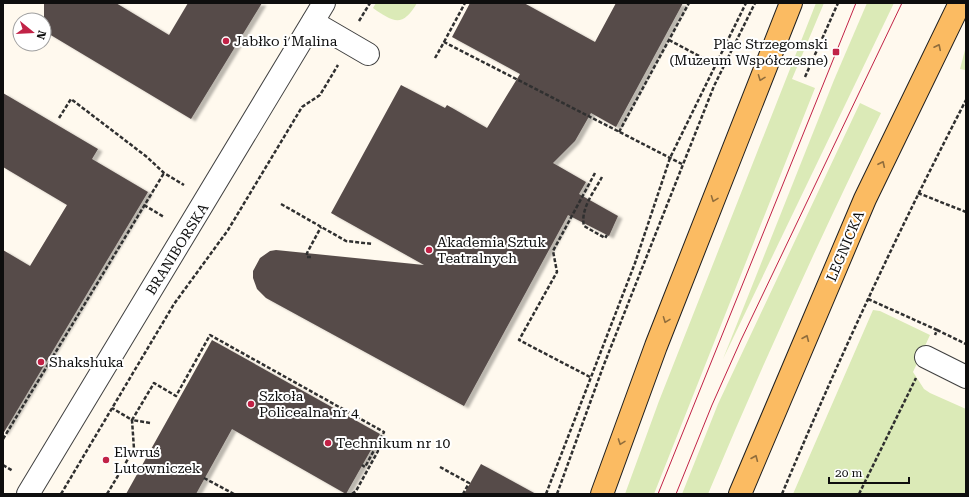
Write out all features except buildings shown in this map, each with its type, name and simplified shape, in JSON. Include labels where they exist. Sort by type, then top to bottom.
[{"type":"main road","points":[[602,494],[656,346],[791,3]]},
{"type":"main road","name":"LEGNICKA","points":[[740,494],[865,199],[960,3]]},
{"type":"street","name":"BRANIBORSKA","points":[[28,494],[324,3]]},
{"type":"street","points":[[313,22],[368,54]]},
{"type":"street","points":[[926,357],[966,377]]},
{"type":"path","points":[[361,17],[370,3]]},
{"type":"path","points":[[435,58],[465,3]]},
{"type":"path","points":[[619,132],[689,3]]},
{"type":"path","points":[[546,494],[635,263],[670,158],[746,3]]},
{"type":"path","points":[[557,494],[603,367],[682,164],[714,86],[755,3]]},
{"type":"path","points":[[805,77],[838,3]]},
{"type":"path","points":[[669,40],[716,65]]},
{"type":"path","points":[[444,42],[682,164]]},
{"type":"path","points":[[61,494],[174,304],[228,230],[302,107],[320,95],[338,67],[339,61]]},
{"type":"path","points":[[59,118],[71,99],[147,157],[164,173],[184,185]]},
{"type":"path","points":[[782,494],[824,392],[918,193],[966,100]]},
{"type":"path","points":[[3,439],[164,173]]},
{"type":"path","points":[[590,377],[519,340],[557,272],[553,251],[595,173]]},
{"type":"path","points":[[602,177],[584,211],[583,222],[584,226],[605,238],[607,235]]},
{"type":"path","points":[[918,193],[966,212]]},
{"type":"path","points":[[281,204],[346,240],[373,244]]},
{"type":"path","points":[[144,205],[164,217]]},
{"type":"path","points":[[311,257],[307,256],[307,253],[321,227]]},
{"type":"path","points":[[868,299],[966,344]]},
{"type":"path","points":[[858,494],[926,357],[937,330]]},
{"type":"path","points":[[107,494],[134,449],[132,420],[154,383],[176,396],[210,335],[384,432],[365,467],[362,465]]},
{"type":"path","points":[[112,408],[132,420],[150,423]]},
{"type":"path","points":[[352,494],[356,491],[378,451],[375,450]]},
{"type":"path","points":[[3,466],[14,472]]},
{"type":"path","points":[[440,467],[469,483],[462,494]]},
{"type":"path","points":[[204,478],[234,494]]},
{"type":"green space","points":[[376,3],[417,3],[407,16],[398,20],[387,17],[373,8]]},
{"type":"green space","points":[[816,3],[824,3],[792,79],[815,88],[654,494],[625,494],[659,401]]},
{"type":"green space","points":[[867,3],[894,3],[723,359],[834,80]]},
{"type":"green space","points":[[966,46],[966,68],[965,70],[960,69]]},
{"type":"green space","points":[[860,103],[881,113],[792,302],[708,494],[682,494],[718,404]]},
{"type":"green space","points":[[873,310],[880,311],[930,335],[913,372],[924,389],[966,409],[966,494],[793,494]]},
{"type":"tram line","points":[[658,494],[856,3]]},
{"type":"tram line","points":[[676,494],[712,405],[741,340],[902,3]]},
{"type":"place","name":"Jabłko i Malina","points":[[226,41]]},
{"type":"place","name":"Plac Strzegomski (Muzeum Współczesne)","points":[[836,52]]},
{"type":"place","name":"Akademia Sztuk Teatralnych","points":[[429,250]]},
{"type":"place","name":"Shakshuka","points":[[41,362]]},
{"type":"place","name":"Szkoła Policealna nr 4","points":[[251,404]]},
{"type":"place","name":"Technikum nr 10","points":[[328,443]]},
{"type":"place","name":"Elwruś Lutowniczek","points":[[106,460]]}]
